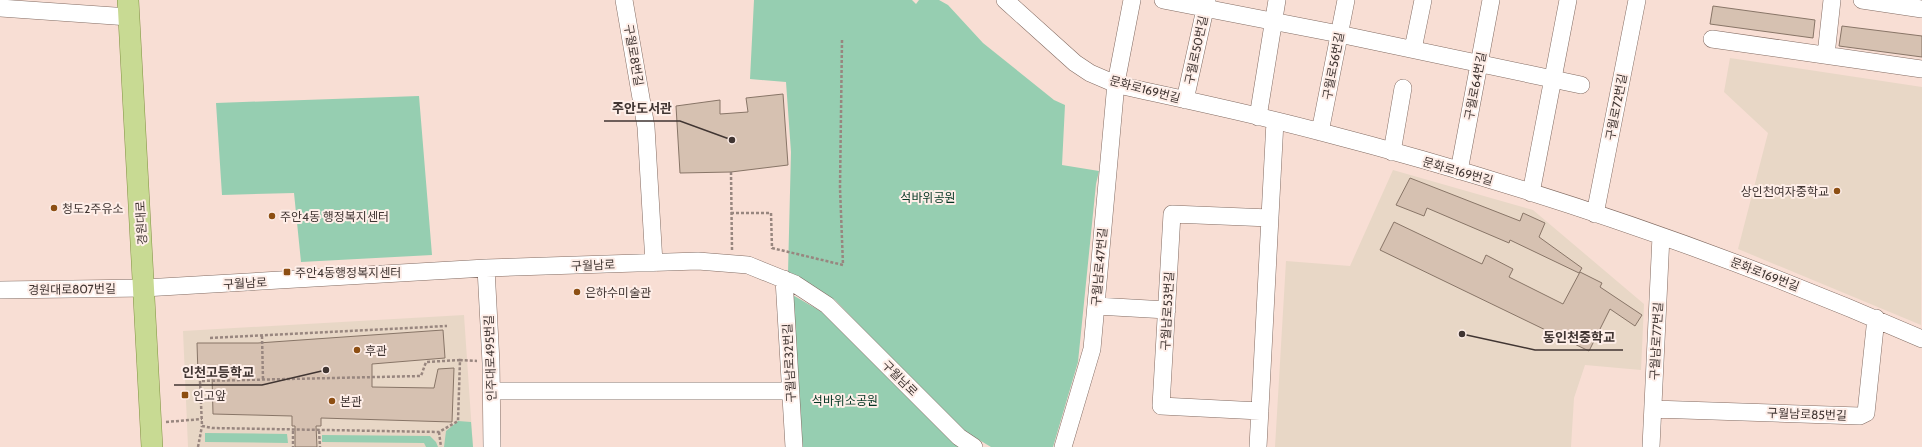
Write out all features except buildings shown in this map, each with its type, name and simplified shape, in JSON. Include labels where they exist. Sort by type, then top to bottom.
[{"type":"main road","name":"경원대로","points":[[129,8],[152,447]]},
{"type":"street","name":"구월로8번길","points":[[624,0],[644,111],[648,148],[654,263]]},
{"type":"street","name":"문화로169번길","points":[[1005,0],[1019,6],[1075,63],[1090,73],[1116,83],[1320,132],[1531,193],[1661,236],[1748,267],[1876,318],[1922,339]]},
{"type":"street","name":"구월남로47번길","points":[[1064,447],[1092,348],[1116,83],[1132,0]]},
{"type":"street","points":[[1163,0],[1206,4],[1273,21],[1581,85]]},
{"type":"street","points":[[1258,117],[1277,0]]},
{"type":"street","name":"구월로56번길","points":[[1320,132],[1346,0]]},
{"type":"street","points":[[1412,49],[1423,0]]},
{"type":"street","name":"구월로64번길","points":[[1459,171],[1491,0]]},
{"type":"street","points":[[1531,193],[1568,0]]},
{"type":"street","name":"구월로72번길","points":[[1595,214],[1637,0]]},
{"type":"street","points":[[1826,55],[1832,0]]},
{"type":"street","points":[[1862,0],[1922,9]]},
{"type":"street","name":"구월로50번길","points":[[1185,100],[1206,4]]},
{"type":"street","points":[[0,8],[129,8]]},
{"type":"street","points":[[1712,39],[1922,69]]},
{"type":"street","points":[[1392,152],[1403,88]]},
{"type":"street","points":[[1258,447],[1275,121]]},
{"type":"street","name":"구월남로53번길","points":[[1260,411],[1161,406],[1172,214],[1270,218]]},
{"type":"street","name":"구월남로77번길","points":[[1651,447],[1661,236]]},
{"type":"street","name":"구월남로","points":[[144,288],[486,268],[698,261],[748,265],[795,284],[828,305],[959,437],[974,447]]},
{"type":"street","name":"인주대로495번길","points":[[486,268],[492,363],[492,447]]},
{"type":"street","name":"구월남로32번길","points":[[784,280],[794,447]]},
{"type":"street","name":"경원대로807번길","points":[[0,290],[144,288]]},
{"type":"street","points":[[1096,306],[1167,310]]},
{"type":"street","name":"구월남로85번길","points":[[1653,409],[1860,416],[1866,413],[1876,318]]},
{"type":"street","points":[[492,390],[790,391]]},
{"type":"path","points":[[731,213],[771,213],[772,248],[843,265],[840,188],[842,40]]},
{"type":"path","points":[[731,172],[732,264]]},
{"type":"path","points":[[210,338],[447,326]]},
{"type":"path","points":[[262,336],[263,380]]},
{"type":"path","points":[[202,426],[212,428],[439,432],[458,421],[460,360]]},
{"type":"path","points":[[198,447],[202,426],[200,381],[421,376],[426,362],[460,360],[492,363]]},
{"type":"path","points":[[151,423],[202,419]]},
{"type":"path","points":[[293,430],[293,447]]},
{"type":"path","points":[[319,430],[320,447]]},
{"type":"path","points":[[439,432],[441,447]]},
{"type":"shaded area","name":"상인천여자중학교","points":[[1730,58],[1922,87],[1921,325],[1738,249],[1768,133],[1724,92]]},
{"type":"shaded area","points":[[1393,170],[1533,210],[1644,304],[1641,370],[1585,365],[1574,398],[1571,447],[1275,447],[1286,261],[1350,266]]},
{"type":"shaded area","points":[[464,315],[473,447],[188,447],[183,331]]},
{"type":"green space","name":"석바위공원","points":[[754,0],[912,0],[916,4],[919,0],[939,0],[948,5],[983,43],[1054,100],[1065,105],[1062,165],[1099,171],[1096,184],[1078,362],[1053,447],[991,447],[959,428],[835,300],[788,273],[791,152],[786,82],[750,79]]},
{"type":"green space","points":[[419,96],[432,255],[301,262],[294,193],[222,195],[216,103]]},
{"type":"green space","name":"석바위소공원","points":[[791,294],[822,312],[948,438],[959,447],[801,447]]},
{"type":"green space","points":[[458,421],[471,422],[473,447],[444,447],[446,431]]},
{"type":"green space","points":[[205,433],[287,434],[288,443],[205,442]]},
{"type":"green space","points":[[322,435],[430,436],[436,442],[438,447],[426,447],[424,443],[322,442]]},
{"type":"place","name":"주안도서관","points":[[732,140]]},
{"type":"place","name":"상인천여자중학교","points":[[1837,191]]},
{"type":"place","name":"청도2주유소","points":[[54,208]]},
{"type":"place","name":"주안4동 행정복지센터","points":[[272,216]]},
{"type":"place","name":"주안4동행정복지센터","points":[[287,272]]},
{"type":"place","name":"은하수미술관","points":[[577,292]]},
{"type":"place","name":"동인천중학교","points":[[1462,334]]},
{"type":"place","name":"후관","points":[[357,350]]},
{"type":"place","name":"인천고등학교","points":[[326,370]]},
{"type":"place","name":"인고앞","points":[[185,395]]},
{"type":"place","name":"본관","points":[[332,401]]}]
